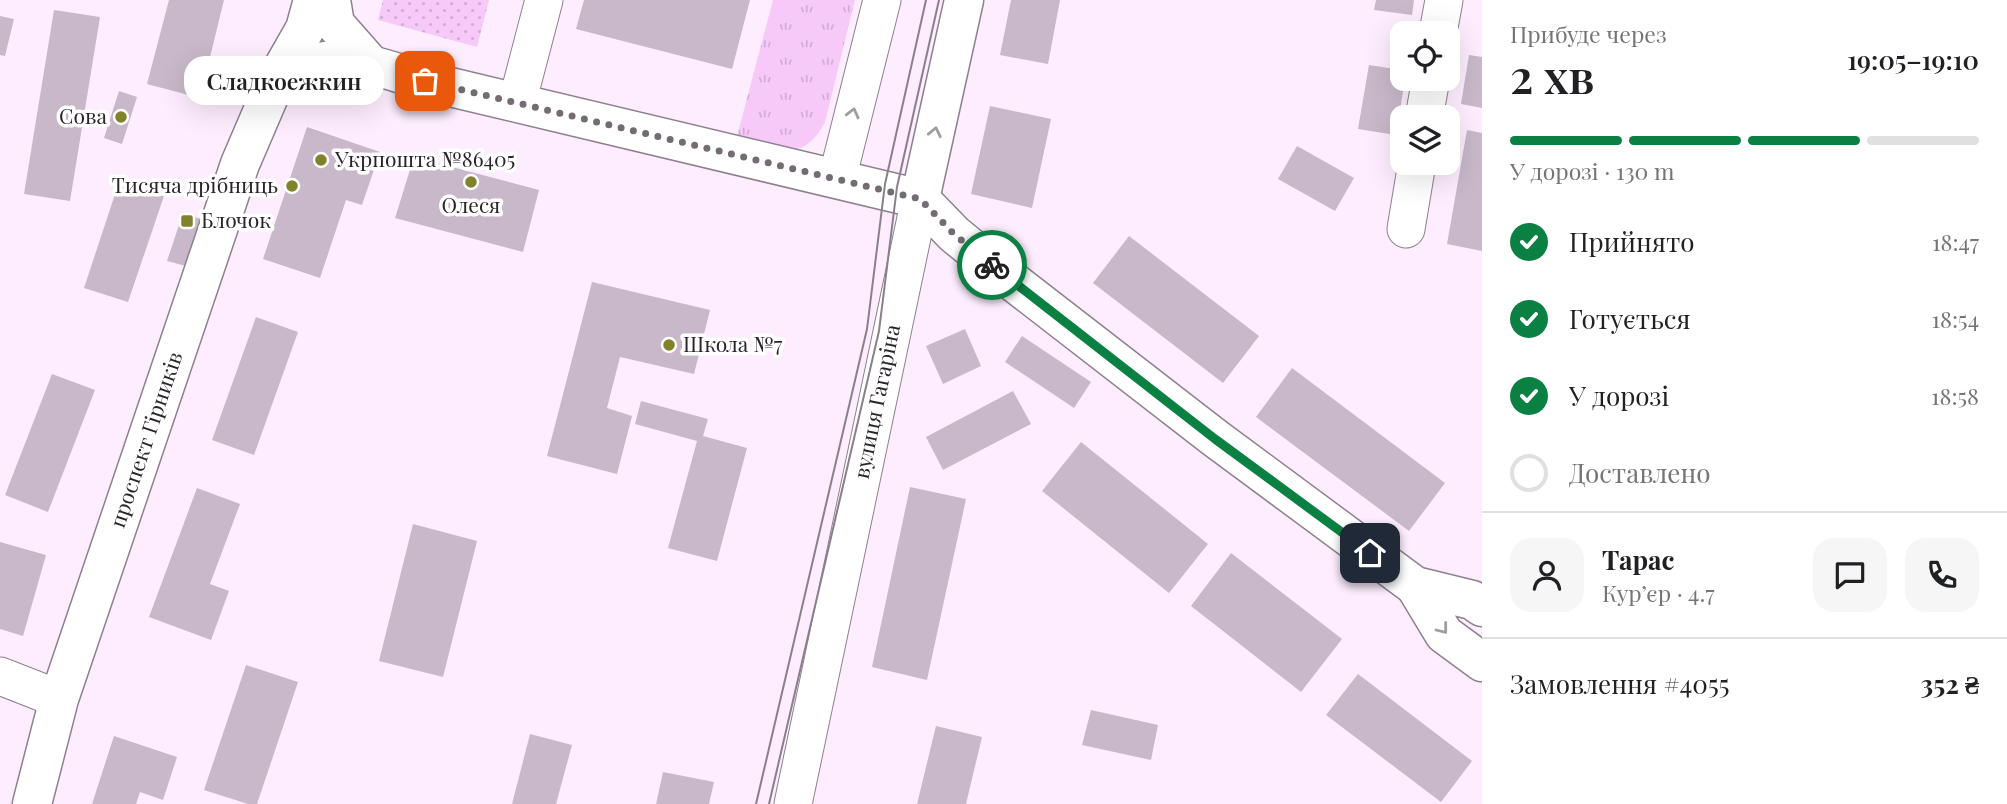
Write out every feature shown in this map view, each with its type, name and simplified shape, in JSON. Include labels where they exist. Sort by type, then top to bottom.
[{"type":"main road","name":"проспект Гірників","points":[[32,804],[59,699],[240,164],[276,80],[305,29],[313,0]]},
{"type":"main road","points":[[331,0],[335,24],[372,66]]},
{"type":"main road","name":"вулиця Гагаріна","points":[[920,199],[964,0]]},
{"type":"main road","points":[[276,80],[303,68],[332,60],[372,66],[920,199],[954,234],[998,270],[1215,439],[1415,586],[1472,600],[1482,607]]},
{"type":"main road","points":[[1415,586],[1444,634],[1482,662]]},
{"type":"street","points":[[517,103],[544,0]]},
{"type":"street","points":[[837,179],[882,0]]},
{"type":"street","points":[[1440,21],[1444,0]]},
{"type":"street","points":[[1406,229],[1415,175]]},
{"type":"street","name":"вулиця Гагаріна","points":[[793,804],[920,199]]},
{"type":"street","points":[[0,676],[59,699]]},
{"type":"green space","points":[[383,0],[489,0],[477,47],[378,20]]},
{"type":"green space","points":[[773,0],[855,0],[825,122],[807,144],[797,149],[775,150],[736,140]]},
{"type":"building","points":[[169,0],[224,0],[200,98],[147,84]]},
{"type":"building","points":[[584,0],[750,0],[732,69],[576,29]]},
{"type":"building","points":[[1011,0],[1060,0],[1048,64],[1000,55]]},
{"type":"building","points":[[1376,0],[1414,0],[1412,15],[1374,10]]},
{"type":"building","points":[[54,10],[100,17],[70,201],[24,194]]},
{"type":"building","points":[[0,16],[14,19],[5,56],[0,55]]},
{"type":"building","points":[[1469,55],[1482,57],[1482,108],[1461,104]]},
{"type":"building","points":[[1369,65],[1390,68],[1390,91],[1403,91],[1401,105],[1390,105],[1390,134],[1358,129]]},
{"type":"building","name":"Сова","points":[[119,91],[137,97],[122,144],[104,138]]},
{"type":"building","points":[[990,106],[1051,119],[1032,208],[971,194]]},
{"type":"building","points":[[307,127],[380,152],[362,205],[346,200],[320,278],[263,259]]},
{"type":"building","points":[[1467,130],[1482,133],[1482,251],[1447,244]]},
{"type":"building","points":[[1297,146],[1354,178],[1335,211],[1278,179]]},
{"type":"building","points":[[414,157],[539,190],[523,252],[395,218]]},
{"type":"building","points":[[120,179],[165,193],[128,302],[84,288]]},
{"type":"building","points":[[183,213],[201,219],[186,266],[167,261]]},
{"type":"building","points":[[1129,236],[1259,336],[1223,383],[1093,283]]},
{"type":"building","points":[[592,282],[710,310],[694,374],[620,357],[607,408],[632,416],[617,474],[547,456]]},
{"type":"building","points":[[256,317],[298,332],[254,455],[212,440]]},
{"type":"building","points":[[965,329],[981,366],[943,384],[926,346]]},
{"type":"building","points":[[1022,336],[1091,382],[1074,408],[1005,362]]},
{"type":"building","points":[[1292,368],[1445,483],[1409,531],[1256,417]]},
{"type":"building","points":[[52,374],[95,390],[48,512],[5,495]]},
{"type":"building","points":[[1013,391],[1031,424],[943,470],[926,437]]},
{"type":"building","points":[[641,401],[708,419],[703,436],[747,448],[717,561],[668,548],[697,441],[635,424]]},
{"type":"building","points":[[1081,442],[1208,544],[1169,593],[1042,491]]},
{"type":"building","points":[[910,487],[966,499],[927,680],[872,667]]},
{"type":"building","points":[[197,488],[240,504],[210,584],[229,591],[211,640],[149,617]]},
{"type":"building","points":[[413,524],[477,541],[443,677],[379,661]]},
{"type":"building","points":[[0,542],[46,555],[23,636],[0,629]]},
{"type":"building","points":[[1231,553],[1342,639],[1301,692],[1191,606]]},
{"type":"building","points":[[246,665],[298,682],[257,804],[248,804],[204,790]]},
{"type":"building","points":[[1358,674],[1472,761],[1441,802],[1326,715]]},
{"type":"building","points":[[1091,710],[1158,725],[1151,760],[1082,745]]},
{"type":"building","points":[[936,726],[982,737],[966,804],[917,804]]},
{"type":"building","points":[[530,734],[572,745],[556,804],[512,804]]},
{"type":"building","points":[[114,736],[177,757],[163,800],[140,792],[136,804],[92,804]]},
{"type":"building","points":[[663,772],[714,782],[709,804],[656,804]]},
{"type":"tram line","points":[[756,804],[867,329],[885,184],[926,0]]},
{"type":"tram line","points":[[769,804],[879,331],[897,187],[939,0]]},
{"type":"way so far","points":[[425,81],[920,199],[954,234],[992,265]]},
{"type":"place","name":"Сладкоежкин","points":[[425,81]]},
{"type":"place","name":"Сова","points":[[121,117]]},
{"type":"place","name":"Укрпошта №86405","points":[[321,160]]},
{"type":"place","name":"Олеся","points":[[471,182]]},
{"type":"place","name":"Тисяча дрібниць","points":[[292,186]]},
{"type":"place","name":"Блочок","points":[[187,221]]},
{"type":"place","name":"Школа №7","points":[[669,345]]},
{"type":"route","points":[[992,265],[1215,439],[1370,553]]}]
